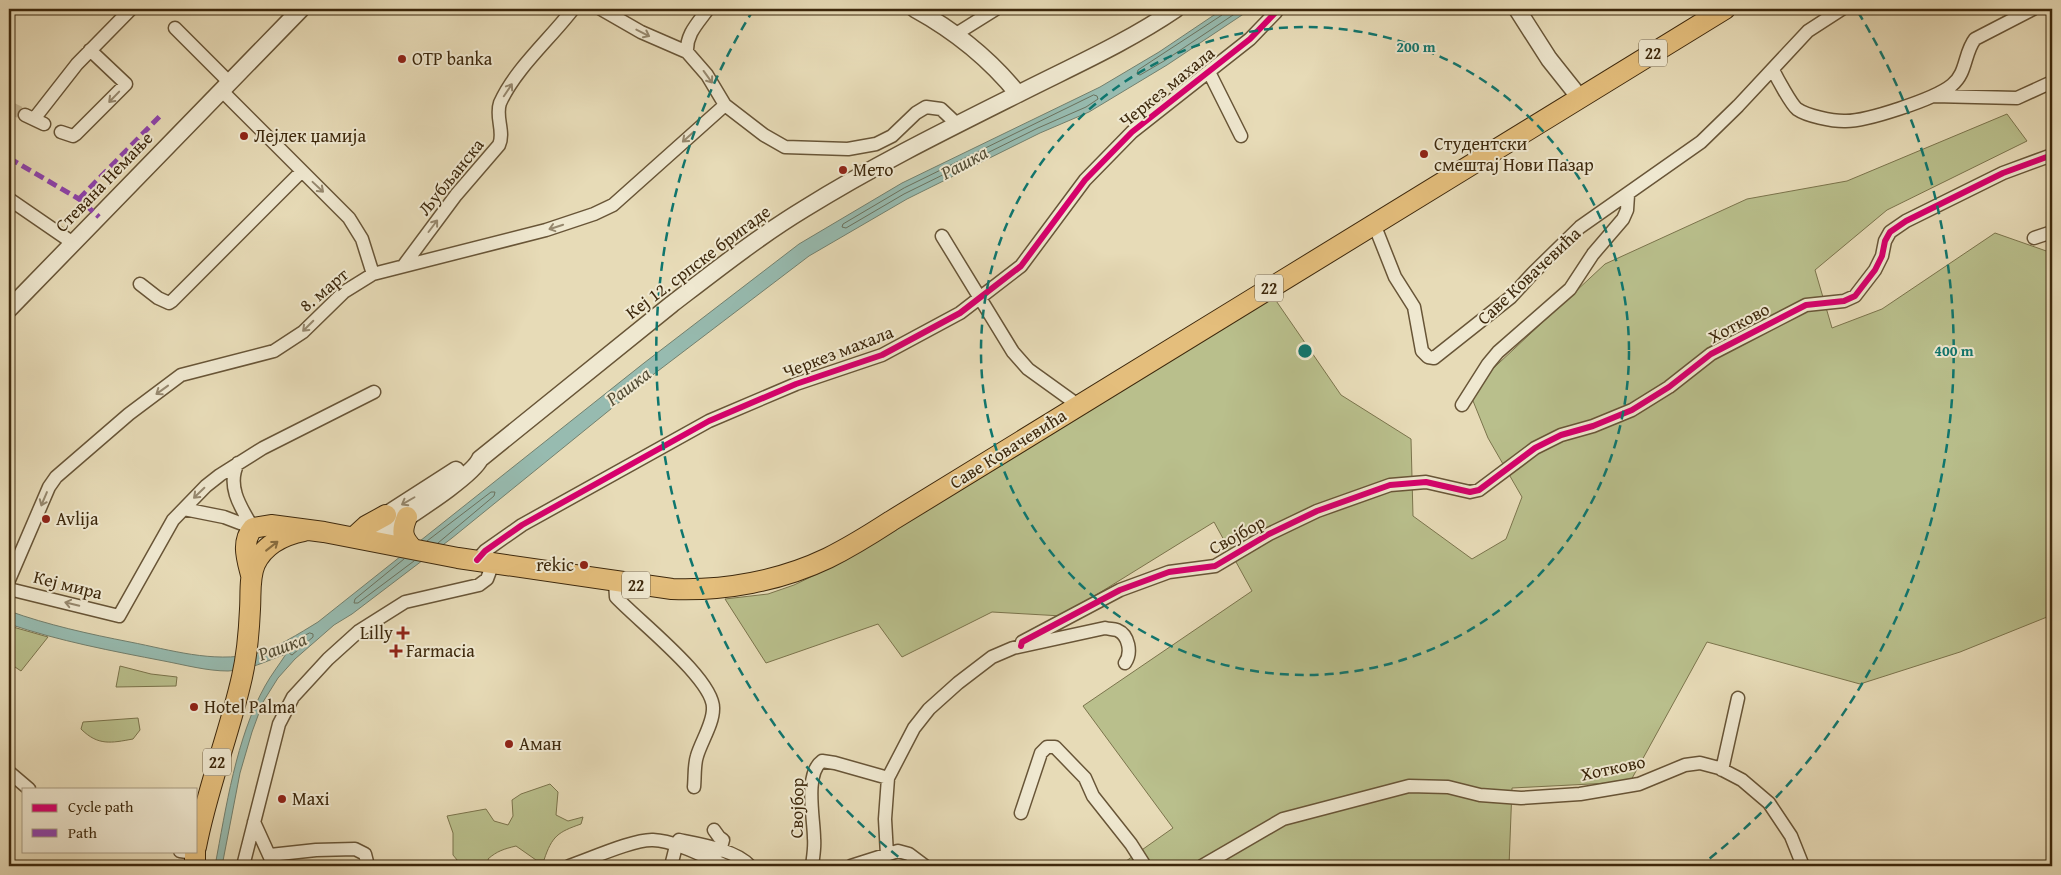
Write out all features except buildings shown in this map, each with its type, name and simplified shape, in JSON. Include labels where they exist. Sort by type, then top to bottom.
[{"type":"main road","name":"Саве Ковачевића","points":[[476,560],[672,590],[713,590],[777,577],[812,565],[849,546],[1725,9]]},
{"type":"main road","points":[[354,537],[366,526],[386,515]]},
{"type":"main road","name":"22","points":[[198,832],[242,677],[248,642],[252,575],[246,553],[246,544],[249,533],[253,528],[276,526],[377,542],[405,536],[476,560]]},
{"type":"main road","name":"22","points":[[252,575],[259,558],[270,546],[284,536],[304,531]]},
{"type":"street","points":[[34,119],[66,77],[90,50],[132,9]]},
{"type":"street","name":"Стевана Немање","points":[[9,309],[301,9]]},
{"type":"street","name":"Љубљанска","points":[[404,265],[456,195],[500,145],[502,136],[498,110],[502,101],[539,47],[574,9]]},
{"type":"street","points":[[601,9],[640,32],[687,52],[707,75],[724,105],[780,146],[815,149],[857,148],[885,141],[926,107],[941,109],[958,126]]},
{"type":"street","points":[[687,52],[688,39],[708,9]]},
{"type":"street","points":[[915,9],[956,34],[986,58],[1018,94]]},
{"type":"street","points":[[956,34],[996,9]]},
{"type":"street","name":"Кеј 12. српске бригаде","points":[[386,515],[460,467],[473,460],[480,459],[656,317],[767,234],[825,197],[1018,94],[1109,49],[1176,9]]},
{"type":"street","points":[[1517,9],[1549,59],[1580,98]]},
{"type":"street","name":"Саве Ковачевића","points":[[1374,224],[1395,276],[1414,307],[1422,351],[1428,357],[1434,358],[1511,297],[1580,227],[1701,142],[1808,31],[1842,9]]},
{"type":"street","points":[[1772,70],[1796,108],[1822,119],[1845,122],[1885,113],[1934,96],[1952,85],[1962,74],[1971,44],[1975,38],[2033,9]]},
{"type":"street","name":"Черкез махала","points":[[243,866],[279,724],[294,698],[328,659],[359,631],[405,602],[479,586],[487,579],[476,560],[485,550],[522,525],[709,421],[796,384],[882,355],[960,313],[1021,266],[1086,180],[1132,132],[1250,39],[1276,12]]},
{"type":"street","points":[[176,28],[302,172],[349,218],[362,239],[373,274]]},
{"type":"street","points":[[61,132],[73,136],[81,131],[126,84],[90,50]]},
{"type":"street","name":"Черкез махала","points":[[1210,72],[1242,136]]},
{"type":"street","points":[[1934,96],[2017,98],[2052,82]]},
{"type":"street","name":"8. март","points":[[9,580],[49,487],[63,469],[129,414],[182,375],[274,351],[303,332],[344,292],[373,274],[546,230],[594,214],[613,205],[724,105]]},
{"type":"street","name":"Хотково","points":[[1361,495],[1390,485],[1426,482],[1470,492],[1479,490],[1536,448],[1561,435],[1593,426],[1632,410],[1669,387],[1711,354],[1806,305],[1844,301],[1855,296],[1875,270],[1890,232],[1906,221],[2003,173],[2052,155]]},
{"type":"street","points":[[140,284],[164,301],[168,303],[172,301],[302,172]]},
{"type":"street","name":"Саве Ковачевића","points":[[1462,405],[1488,364],[1498,352],[1570,289],[1593,254],[1623,219],[1627,210],[1628,195]]},
{"type":"street","points":[[9,199],[73,243]]},
{"type":"street","points":[[2034,238],[2052,232]]},
{"type":"street","points":[[942,236],[1018,358],[1028,369],[1078,405]]},
{"type":"street","points":[[184,509],[206,486],[238,463],[263,448],[374,392]]},
{"type":"street","name":"Кеј 12. српске бригаде","points":[[377,542],[384,534],[405,536],[464,476],[478,466],[480,459]]},
{"type":"street","points":[[238,463],[233,473],[235,495],[253,528]]},
{"type":"street","name":"Својбор","points":[[1021,646],[1022,642],[1120,590],[1169,572],[1215,566],[1269,534],[1317,511],[1361,495]]},
{"type":"street","points":[[184,509],[224,518],[253,528]]},
{"type":"street","name":"Кеј мира","points":[[9,589],[119,616],[169,526],[184,509]]},
{"type":"street","points":[[377,542],[379,531],[386,515]]},
{"type":"street","points":[[615,582],[616,597],[682,659],[706,688],[711,698],[714,711],[697,756],[694,787]]},
{"type":"street","name":"Својбор","points":[[887,854],[885,819],[888,778],[914,728],[933,705],[958,683],[992,658],[1021,646],[1105,628],[1118,630],[1123,634],[1130,650],[1125,662]]},
{"type":"street","points":[[1722,770],[1738,698]]},
{"type":"street","points":[[1021,813],[1042,753],[1048,747],[1056,747],[1085,778],[1093,796],[1131,844],[1145,866]]},
{"type":"street","name":"Својбор","points":[[812,866],[814,838],[812,780],[817,766],[822,761],[835,763],[888,778]]},
{"type":"street","name":"Хотково","points":[[1202,866],[1283,819],[1409,786],[1448,787],[1480,795],[1520,798],[1580,794],[1639,784],[1685,766],[1700,763],[1722,770],[1742,780],[1769,802],[1791,836],[1803,866]]},
{"type":"street","points":[[9,772],[29,788]]},
{"type":"street","points":[[254,822],[272,861],[316,850],[354,849],[364,854],[368,866]]},
{"type":"street","points":[[714,830],[723,840],[720,851]]},
{"type":"street","points":[[569,866],[639,841],[654,840],[676,846],[726,866]]},
{"type":"street","points":[[662,842],[679,840],[720,851],[738,857],[750,866]]},
{"type":"street","points":[[671,866],[676,846]]},
{"type":"street","points":[[851,866],[898,852],[904,852],[925,866]]},
{"type":"green space","points":[[2007,114],[2027,141],[1887,210],[1815,270],[1832,328],[1882,309],[1995,233],[2052,253],[2052,615],[1960,652],[1860,684],[1707,642],[1630,782],[1512,788],[1509,866],[1119,866],[1173,828],[1083,706],[1252,591],[1214,522],[1062,616],[992,612],[902,657],[878,624],[766,663],[725,599],[768,594],[794,585],[840,563],[1270,292],[1341,395],[1411,439],[1413,516],[1472,559],[1506,539],[1522,497],[1488,438],[1469,391],[1605,264],[1747,199],[1847,181]]},
{"type":"green space","points":[[13,627],[48,637],[21,671],[9,663],[9,634]]},
{"type":"green space","points":[[120,666],[151,674],[177,677],[176,686],[116,687]]},
{"type":"green space","points":[[138,718],[140,730],[133,739],[118,742],[99,741],[81,729],[83,722]]},
{"type":"green space","points":[[550,784],[558,792],[556,815],[568,821],[583,817],[581,824],[561,833],[553,840],[544,860],[536,860],[516,846],[491,856],[488,859],[490,866],[462,866],[453,855],[453,833],[447,816],[486,809],[494,821],[508,825],[513,816],[512,800],[521,794]]},
{"type":"water","name":"Рашка","points":[[1223,9],[1251,9],[1167,65],[1089,112],[1040,133],[907,199],[809,256],[654,374],[452,538],[352,614],[334,625],[295,659],[278,678],[263,702],[240,773],[222,866],[215,866],[239,751],[255,706],[267,682],[286,654],[244,669],[212,670],[86,645],[47,636],[9,624],[9,611],[39,621],[84,632],[176,652],[207,656],[223,657],[254,654],[279,645],[318,622],[644,363],[799,244],[902,183],[1100,87],[1159,52]]},
{"type":"tunnel","points":[[9,107],[25,115]]},
{"type":"marked path","points":[[79,199],[161,115]]},
{"type":"marked path","points":[[9,158],[79,199],[99,217]]},
{"type":"cycle path","points":[[477,560],[485,551],[522,525],[709,421],[796,384],[882,355],[960,313],[1021,266],[1085,180],[1132,132],[1250,39],[1276,12]]},
{"type":"cycle path","points":[[1021,646],[1022,642],[1120,590],[1169,572],[1215,566],[1269,534],[1317,511],[1390,485],[1426,482],[1470,492],[1479,490],[1535,448],[1561,435],[1593,426],[1632,410],[1669,387],[1711,354],[1740,339],[1806,305],[1844,301],[1855,296],[1875,270],[1890,232],[1906,221],[2003,173],[2052,155]]},
{"type":"place","name":"OTP banka","points":[[402,59]]},
{"type":"place","name":"Лејлек џамија","points":[[244,136]]},
{"type":"place","name":"Студентски смештај Нови Пазар","points":[[1424,154]]},
{"type":"place","name":"Мето","points":[[843,170]]},
{"type":"place","name":"Avlija","points":[[46,519]]},
{"type":"place","name":"rekic","points":[[584,565]]},
{"type":"place","name":"Lilly","points":[[403,633]]},
{"type":"place","name":"Farmacia","points":[[396,651]]},
{"type":"place","name":"Hotel Palma","points":[[194,707]]},
{"type":"place","name":"Аман","points":[[509,744]]},
{"type":"place","name":"Maxi","points":[[282,799]]}]
